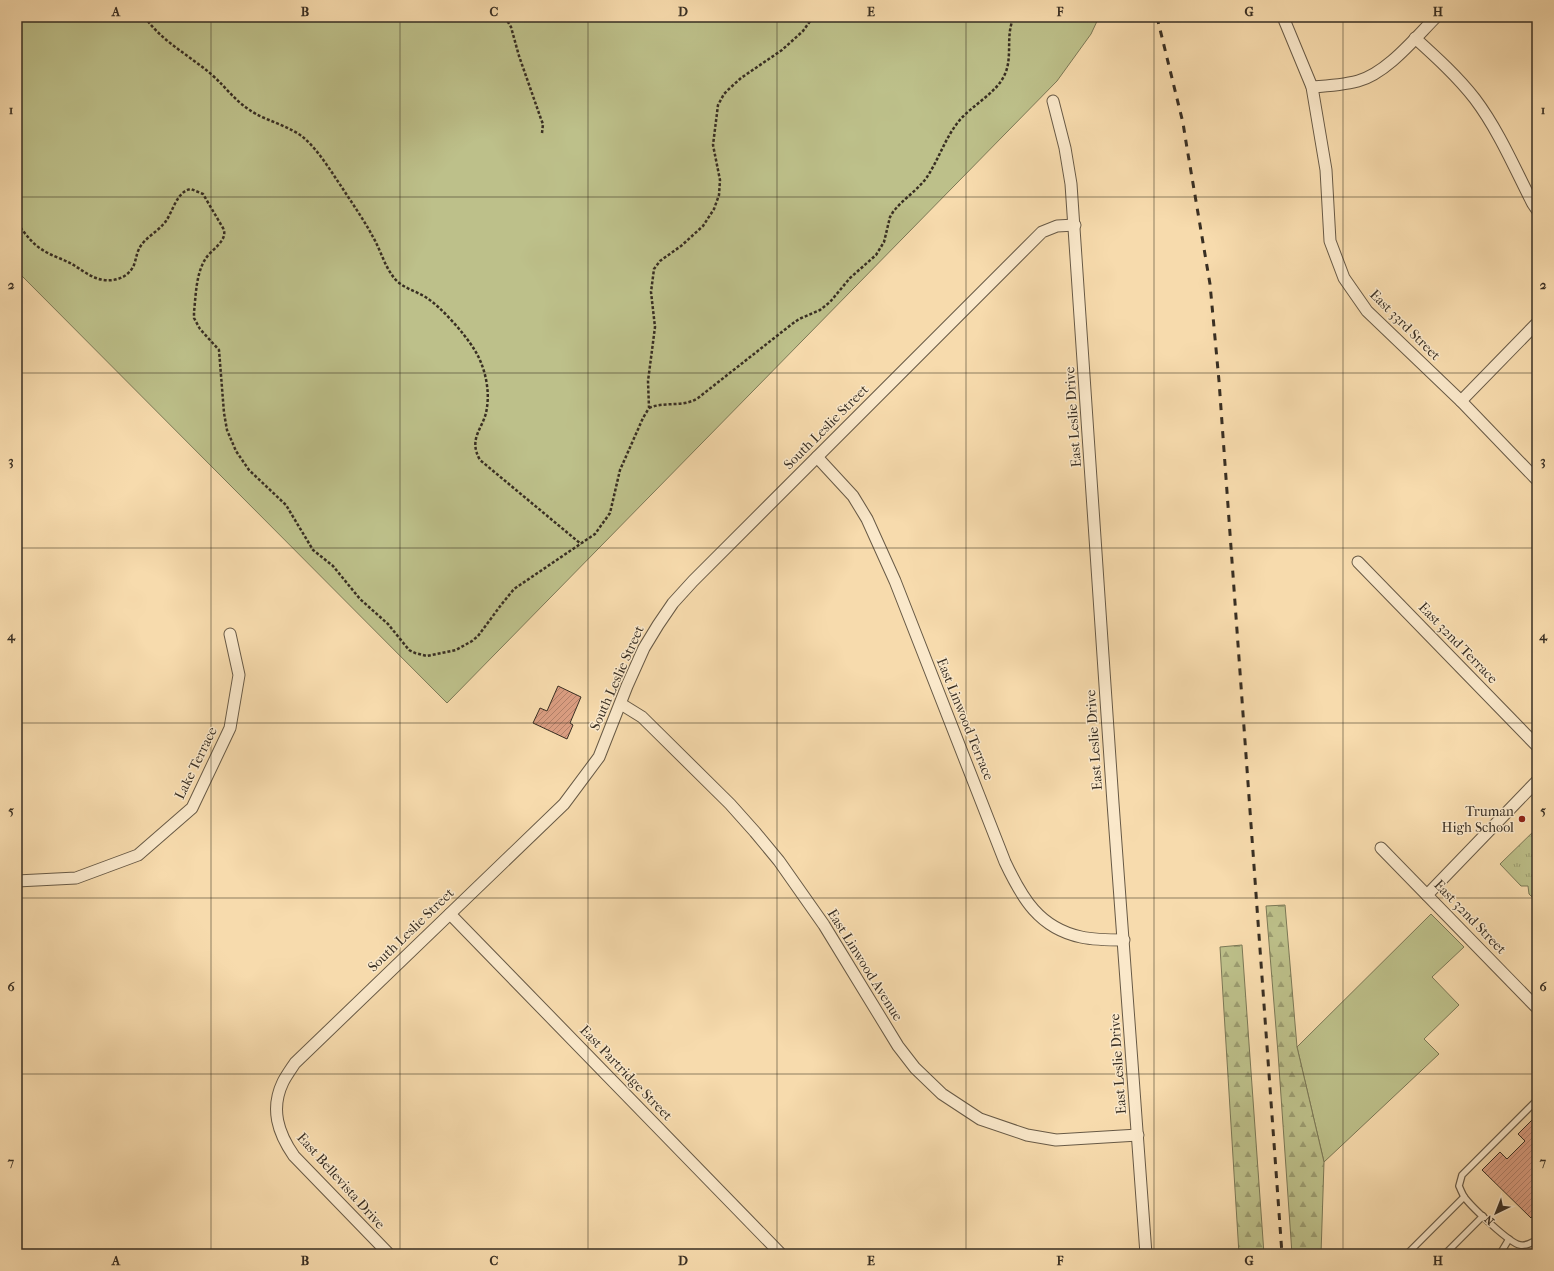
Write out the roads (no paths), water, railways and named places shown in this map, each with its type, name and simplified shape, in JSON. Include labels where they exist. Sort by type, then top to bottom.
[{"type":"street","name":"East 33rd Street","points":[[1283,17],[1312,87],[1326,170],[1330,241],[1344,278],[1367,311],[1461,401],[1537,480]]},
{"type":"street","points":[[1312,87],[1342,85],[1359,81],[1373,75],[1392,60],[1436,17]]},
{"type":"street","points":[[1415,38],[1444,65],[1475,99],[1495,129],[1537,210]]},
{"type":"street","name":"East Leslie Drive","points":[[1053,101],[1065,148],[1072,184],[1113,803],[1146,1254]]},
{"type":"street","name":"South Leslie Street","points":[[278,1124],[277,1099],[283,1082],[295,1063],[564,804],[599,757],[627,686],[644,648],[673,603],[731,542],[1042,232],[1057,226],[1075,224]]},
{"type":"street","points":[[1461,401],[1537,323]]},
{"type":"street","name":"East Linwood Terrace","points":[[817,457],[853,496],[867,519],[895,581],[1016,887],[1025,900],[1046,921],[1057,929],[1066,933],[1096,939],[1124,940]]},
{"type":"street","name":"East 32nd Terrace","points":[[1358,562],[1537,746]]},
{"type":"street","name":"Lake Terrace","points":[[17,881],[76,878],[138,855],[192,808],[230,728],[239,675],[230,634]]},
{"type":"street","name":"East Linwood Avenue","points":[[621,704],[642,717],[730,804],[779,861],[824,926],[898,1046],[915,1068],[942,1094],[980,1119],[1027,1136],[1056,1140],[1138,1135]]},
{"type":"street","points":[[1427,895],[1537,781]]},
{"type":"street","name":"East 32nd Street","points":[[1381,848],[1537,1008]]},
{"type":"street","name":"East Partridge Street","points":[[450,914],[781,1254]]},
{"type":"street","name":"East Bellevista Drive","points":[[278,1124],[284,1141],[294,1156],[385,1253]]},
{"type":"lane","points":[[1537,1100],[1462,1175],[1459,1186],[1464,1197],[1509,1239],[1520,1245],[1533,1243],[1537,1239]]},
{"type":"lane","points":[[1407,1254],[1464,1197]]},
{"type":"lane","points":[[1445,1254],[1483,1216]]},
{"type":"lane","points":[[1500,1254],[1509,1239]]},
{"type":"railway","points":[[1157,17],[1183,123],[1210,284],[1219,381],[1282,1254]]},
{"type":"place","name":"Truman High School","points":[[1522,819]]}]
